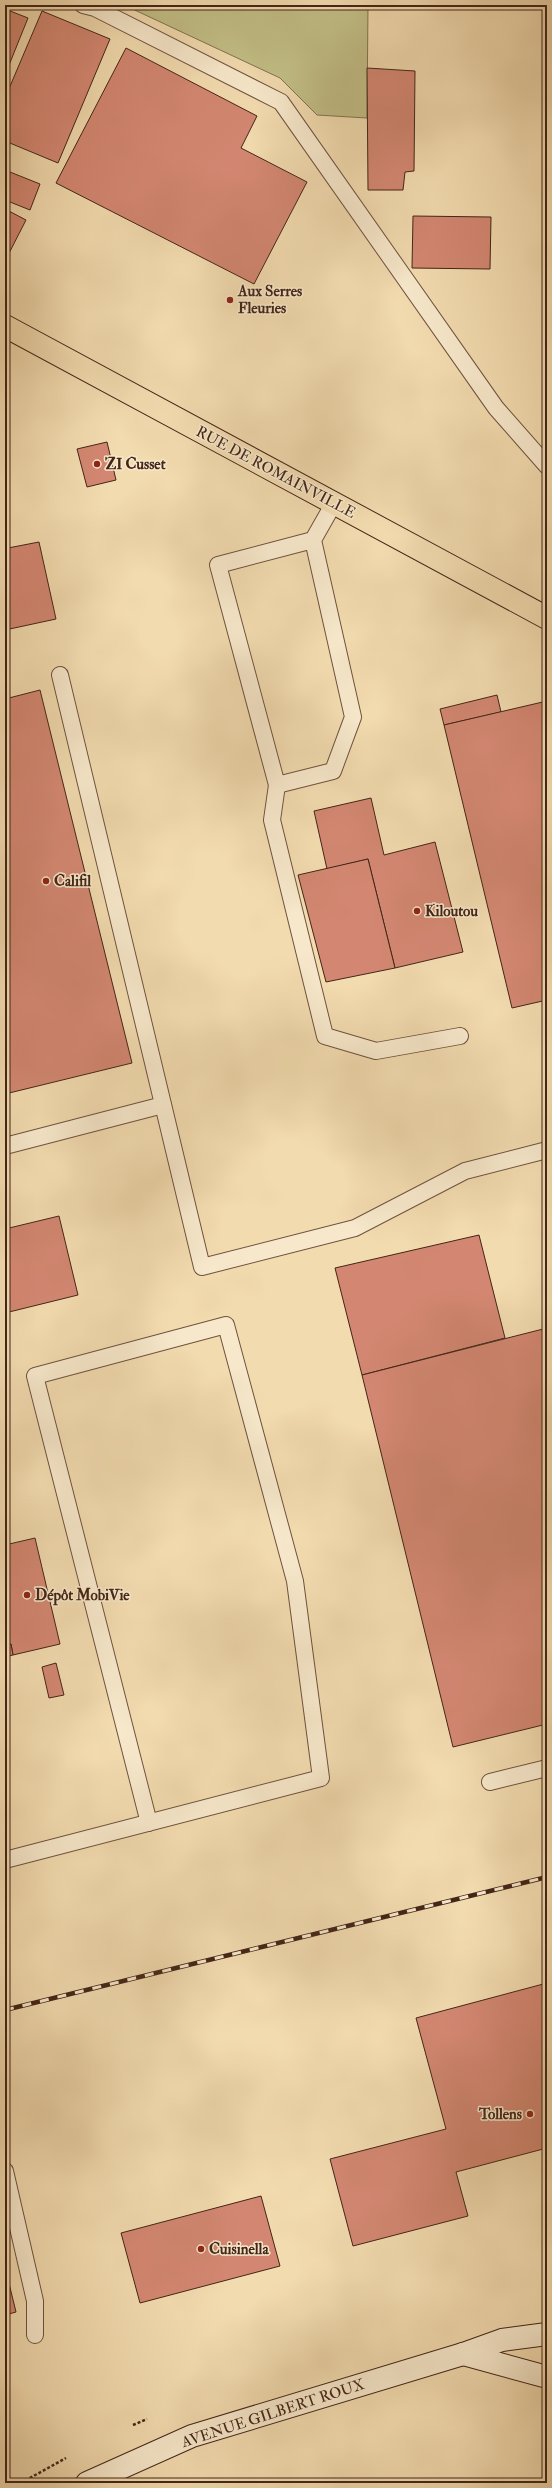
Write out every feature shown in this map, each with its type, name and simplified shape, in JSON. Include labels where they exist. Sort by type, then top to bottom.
[{"type":"main road","name":"RUE DE ROMAINVILLE","points":[[5,326],[547,618]]},
{"type":"main road","name":"AVENUE GILBERT ROUX","points":[[87,2483],[192,2436],[463,2354],[502,2340],[547,2334]]},
{"type":"main road","points":[[463,2354],[547,2377]]},
{"type":"lane","points":[[83,5],[102,12],[281,102],[496,408],[547,466]]},
{"type":"lane","points":[[277,785],[333,771],[353,717],[313,540],[334,503]]},
{"type":"lane","points":[[313,540],[218,565],[277,785],[272,820],[326,1036],[376,1051],[460,1036]]},
{"type":"lane","points":[[60,675],[202,1267],[355,1228],[465,1171],[547,1150]]},
{"type":"lane","points":[[5,1146],[163,1105]]},
{"type":"lane","points":[[5,1860],[149,1823],[321,1778],[296,1581],[226,1325],[35,1376],[149,1823]]},
{"type":"lane","points":[[490,1782],[547,1768]]},
{"type":"lane","points":[[5,2171],[35,2301],[35,2335]]},
{"type":"shaded area","points":[[124,5],[368,5],[367,118],[317,115],[280,78]]},
{"type":"building","points":[[5,9],[28,18],[5,75]]},
{"type":"building","points":[[42,11],[110,39],[58,163],[5,141],[5,98]]},
{"type":"building","points":[[126,48],[257,116],[241,148],[307,182],[254,284],[56,183]]},
{"type":"building","points":[[367,68],[415,71],[414,171],[405,172],[403,190],[368,190]]},
{"type":"building","points":[[5,170],[40,184],[30,210],[5,200]]},
{"type":"building","points":[[5,209],[26,220],[5,261]]},
{"type":"building","points":[[413,216],[491,217],[490,269],[412,268]]},
{"type":"building","name":"ZI Cusset","points":[[107,442],[116,480],[87,487],[77,449]]},
{"type":"building","points":[[5,536],[8,548],[39,542],[56,619],[5,630]]},
{"type":"building","name":"Califil","points":[[40,690],[132,1063],[5,1094],[5,699]]},
{"type":"building","points":[[497,695],[501,712],[444,725],[440,709]]},
{"type":"building","points":[[547,701],[547,1000],[512,1008],[444,725]]},
{"type":"building","name":"Kiloutou","points":[[371,798],[384,855],[435,842],[463,952],[395,968],[368,859],[327,869],[314,811]]},
{"type":"building","points":[[368,859],[395,968],[326,982],[298,875]]},
{"type":"building","points":[[59,1216],[78,1295],[5,1313],[5,1229]]},
{"type":"building","points":[[479,1235],[505,1338],[362,1375],[335,1268]]},
{"type":"building","points":[[547,1328],[547,1724],[453,1747],[362,1375]]},
{"type":"building","name":"Dépôt MobiVie","points":[[35,1538],[60,1644],[13,1655],[11,1644],[5,1646],[5,1545]]},
{"type":"building","points":[[11,1644],[13,1655],[5,1657],[5,1646]]},
{"type":"building","points":[[56,1663],[64,1695],[49,1698],[42,1667]]},
{"type":"building","points":[[547,1983],[547,2148],[456,2172],[468,2216],[353,2246],[330,2159],[446,2129],[416,2018]]},
{"type":"building","name":"Cuisinella","points":[[261,2196],[280,2266],[140,2303],[121,2233]]},
{"type":"building","points":[[5,2267],[16,2312],[5,2315]]},
{"type":"railway","points":[[5,2010],[547,1877]]},
{"type":"place","name":"Aux Serres Fleuries","points":[[230,300]]},
{"type":"place","name":"ZI Cusset","points":[[97,464]]},
{"type":"place","name":"Califil","points":[[46,881]]},
{"type":"place","name":"Kiloutou","points":[[417,911]]},
{"type":"place","name":"Dépôt MobiVie","points":[[27,1595]]},
{"type":"place","name":"Tollens","points":[[530,2114]]},
{"type":"place","name":"Cuisinella","points":[[201,2249]]}]
